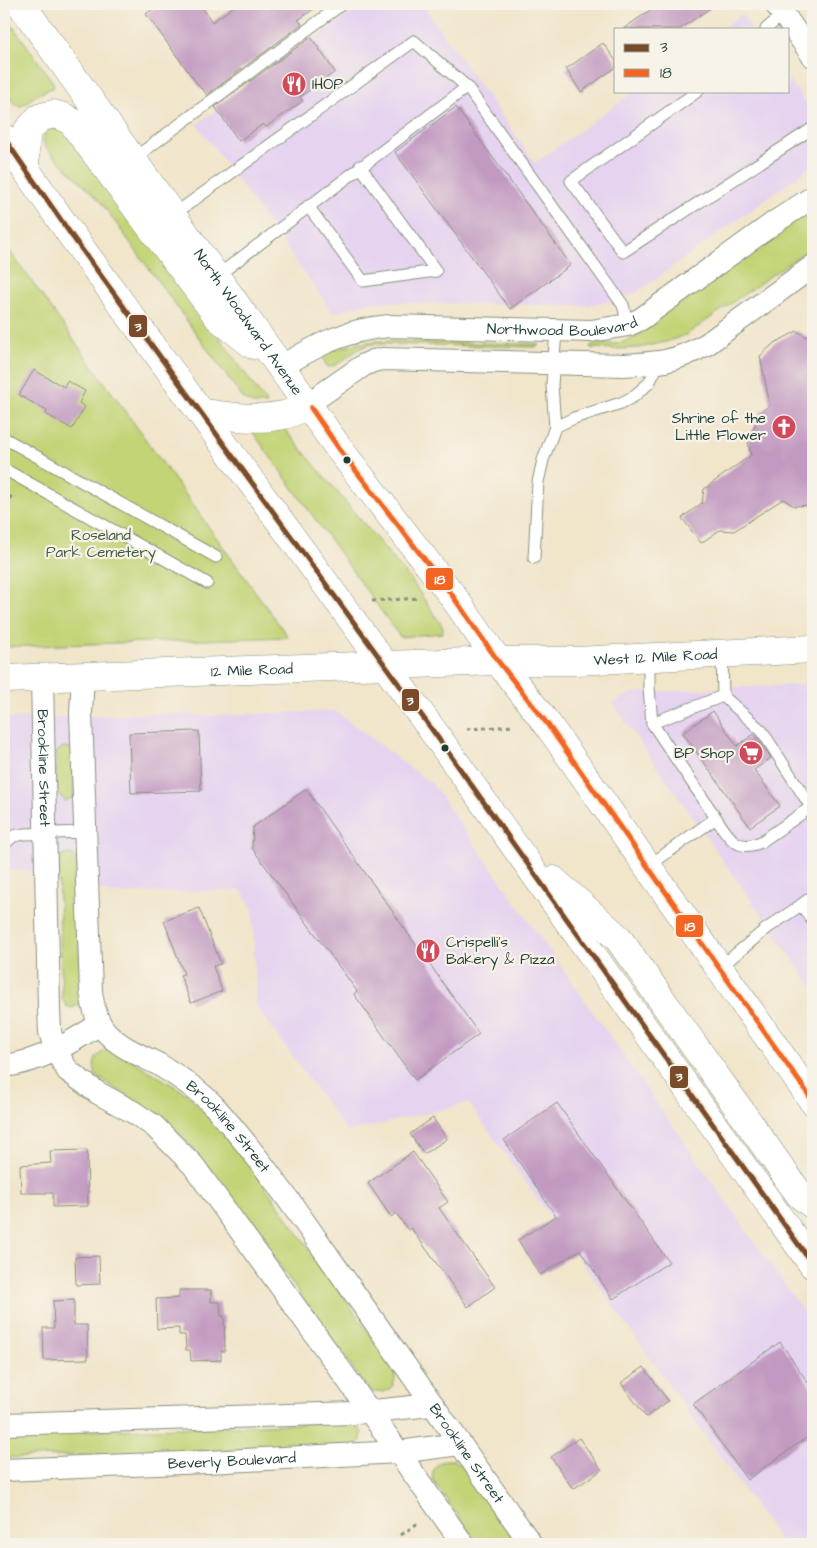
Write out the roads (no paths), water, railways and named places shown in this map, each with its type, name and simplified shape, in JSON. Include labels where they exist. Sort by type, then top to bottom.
[{"type":"main road","name":"North Woodward Avenue","points":[[21,4],[340,450],[452,595],[498,661],[548,725],[813,1102]]},
{"type":"main road","points":[[25,168],[26,133],[38,118],[53,114],[64,116],[72,122],[220,318],[280,367]]},
{"type":"main road","points":[[4,138],[78,244],[385,666],[813,1265]]},
{"type":"main road","points":[[202,413],[241,418],[262,418],[286,415],[308,404]]},
{"type":"main road","name":"West 12 Mile Road","points":[[498,661],[576,660],[813,649]]},
{"type":"main road","name":"12 Mile Road","points":[[4,679],[498,661]]},
{"type":"main road","points":[[511,842],[618,938],[800,1195],[813,1205]]},
{"type":"street","points":[[779,9],[813,56]]},
{"type":"street","name":"Northwood Boulevard","points":[[280,367],[324,342],[367,328],[389,326],[591,331],[628,325],[649,313],[775,222],[813,197]]},
{"type":"street","points":[[308,404],[364,365],[382,359],[553,364],[624,365],[659,363],[689,354],[707,344],[813,266]]},
{"type":"street","name":"Brookline Street","points":[[83,676],[81,713],[91,991],[95,1012],[100,1024],[106,1032],[124,1047],[187,1082],[214,1106],[252,1152],[337,1268],[531,1544]]},
{"type":"street","name":"Brookline Street","points":[[42,678],[50,1032],[56,1051],[68,1071],[98,1093],[154,1126],[193,1166],[463,1544]]},
{"type":"street","points":[[4,1066],[56,1051],[100,1024]]},
{"type":"street","points":[[4,1424],[370,1412],[431,1404]]},
{"type":"street","name":"Beverly Boulevard","points":[[4,1470],[399,1452],[459,1444]]},
{"type":"lane","points":[[133,159],[342,4]]},
{"type":"lane","points":[[767,28],[779,9]]},
{"type":"lane","points":[[173,215],[414,41],[467,86],[623,305],[628,325]]},
{"type":"lane","points":[[217,276],[467,86]]},
{"type":"lane","points":[[697,92],[571,182],[623,252],[813,128]]},
{"type":"lane","points":[[308,206],[363,281],[436,271],[360,166]]},
{"type":"lane","points":[[534,558],[538,482],[542,460],[555,427],[553,364],[556,331]]},
{"type":"lane","points":[[555,427],[574,418],[621,403],[632,397],[649,383],[659,363]]},
{"type":"lane","points":[[4,438],[216,557]]},
{"type":"lane","points":[[4,469],[208,584]]},
{"type":"lane","points":[[649,656],[652,723],[730,840],[745,846],[753,846],[811,807],[762,731],[724,696],[722,654]]},
{"type":"lane","points":[[652,723],[724,696]]},
{"type":"lane","points":[[647,867],[716,818]]},
{"type":"lane","points":[[4,844],[14,836],[85,832]]},
{"type":"lane","points":[[719,968],[766,929],[813,896]]},
{"type":"lane","points":[[802,905],[813,921]]},
{"type":"place","name":"IHOP","points":[[294,84]]},
{"type":"place","name":"Shrine of the Little Flower","points":[[784,427]]},
{"type":"place","name":"BP Shop","points":[[751,753]]},
{"type":"place","name":"Crispelli’s Bakery & Pizza","points":[[428,951]]},
{"type":"park label","name":"Roseland Park Cemetery","points":[[101,544]]}]
